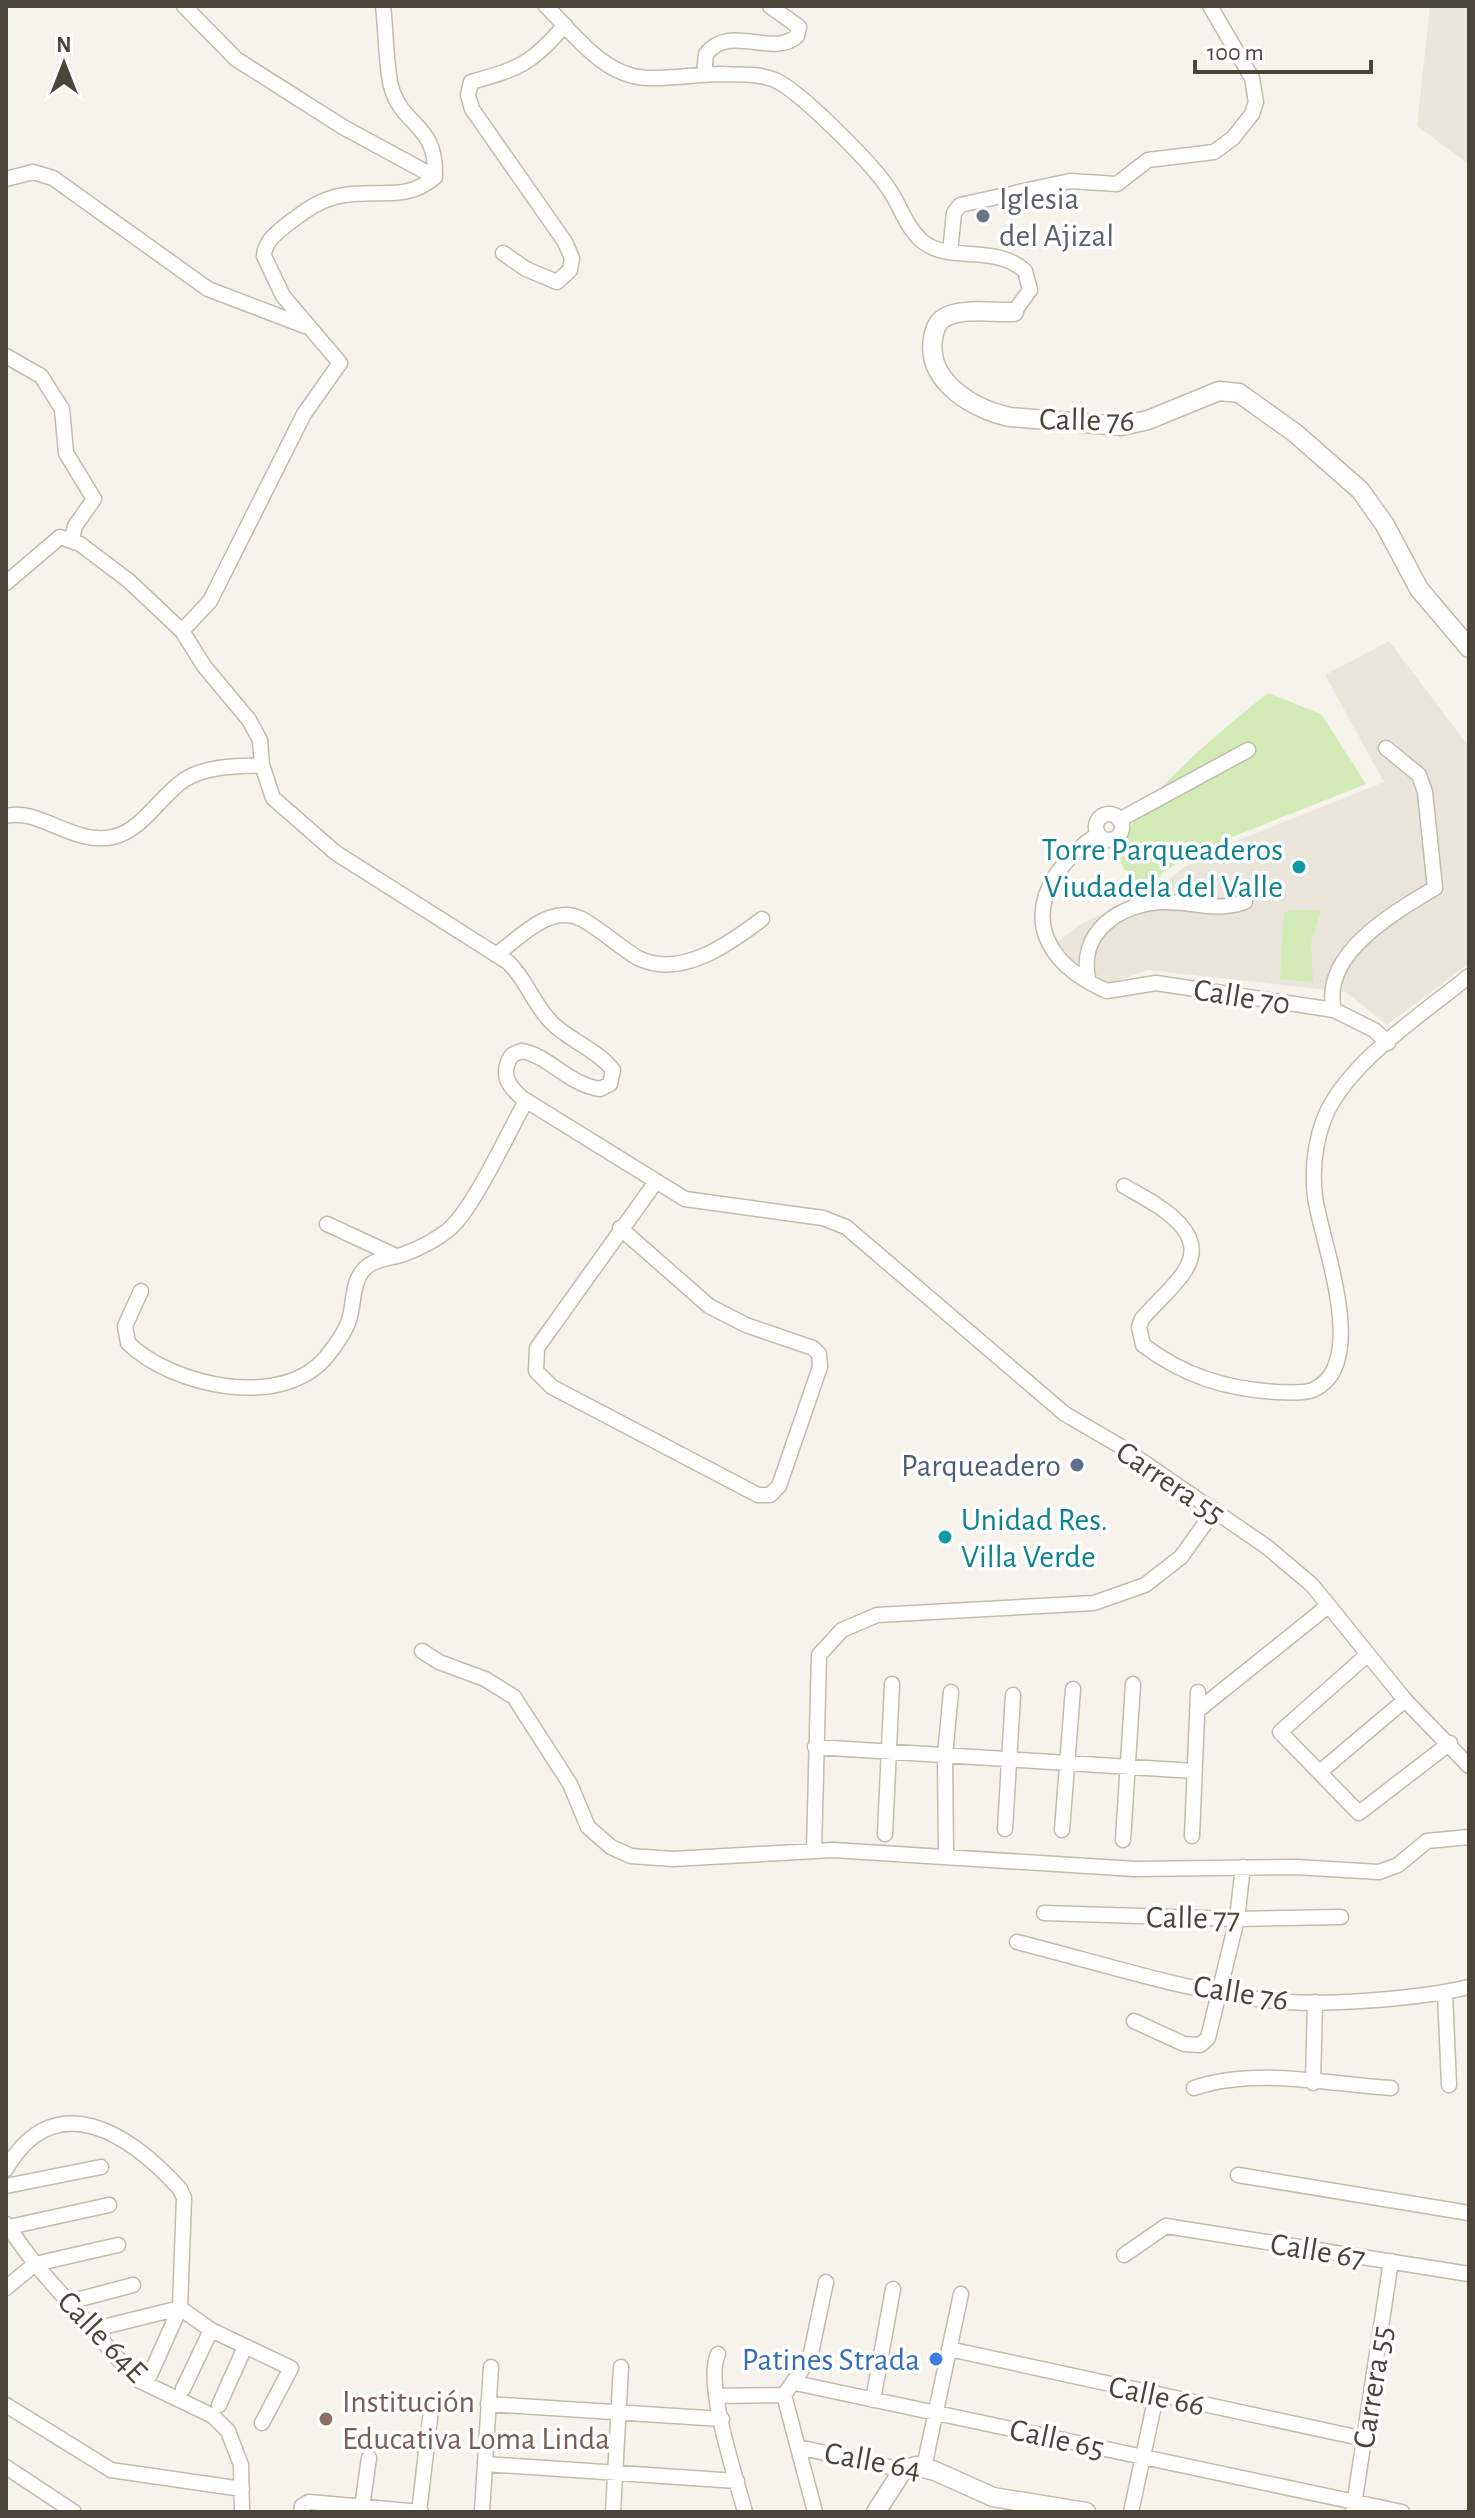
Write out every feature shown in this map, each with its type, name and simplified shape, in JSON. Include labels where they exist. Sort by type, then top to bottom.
[{"type":"street","points":[[184,6],[236,59],[343,127],[435,177]]},
{"type":"street","points":[[182,631],[210,601],[304,414],[340,363],[306,327],[283,296],[266,263],[267,242],[311,206],[347,194],[401,195],[422,188],[435,177],[436,153],[427,134],[398,102],[390,85],[383,6]]},
{"type":"street","points":[[546,6],[575,39],[608,65],[624,73],[644,78],[754,75],[779,81],[878,174],[897,202],[904,220],[921,241],[950,252],[954,213],[960,205],[1070,181],[1117,184],[1148,160],[1214,152],[1233,138],[1252,114],[1256,89],[1210,6]]},
{"type":"street","points":[[704,74],[706,54],[724,41],[779,42],[792,41],[797,36],[799,27],[795,22],[770,6]]},
{"type":"street","points":[[503,253],[526,269],[557,282],[570,270],[572,258],[565,242],[472,109],[469,87],[471,82],[522,67],[540,54],[565,25]]},
{"type":"street","points":[[6,179],[33,172],[53,178],[208,289],[306,327]]},
{"type":"street","name":"Calle 76","points":[[950,252],[1007,258],[1025,271],[1031,285],[1014,312],[956,315],[944,318],[935,328],[933,352],[938,366],[961,398],[992,414],[1121,426],[1148,420],[1219,391],[1239,393],[1295,433],[1360,490],[1385,525],[1419,589],[1469,648]]},
{"type":"street","points":[[6,356],[41,376],[62,409],[66,453],[94,499],[75,526],[72,539]]},
{"type":"street","points":[[6,583],[60,537],[72,539],[129,581],[182,631],[204,666],[249,720],[260,740],[262,765],[273,798],[336,853],[496,955],[520,974],[550,1021],[575,1042],[604,1059],[613,1070],[610,1084],[600,1089],[574,1083],[521,1051],[512,1055],[505,1070],[508,1085],[526,1101],[655,1183],[620,1228],[537,1348],[534,1362],[538,1376],[552,1387],[758,1495],[774,1493],[820,1367],[819,1354],[813,1348],[746,1325],[709,1306],[620,1228]]},
{"type":"street","points":[[1334,1010],[1332,996],[1343,960],[1395,914],[1435,888],[1425,792],[1419,775],[1386,748]]},
{"type":"street","points":[[1089,982],[1068,968],[1047,945],[1042,916],[1048,888],[1056,872],[1098,834],[1103,838],[1116,838],[1122,826],[1119,820],[1248,750]]},
{"type":"street","points":[[6,816],[23,814],[84,837],[114,837],[133,829],[162,797],[186,778],[205,770],[262,765]]},
{"type":"street","points":[[1089,982],[1086,955],[1093,935],[1102,925],[1129,908],[1166,902],[1219,909],[1245,902]]},
{"type":"street","points":[[496,955],[548,918],[574,915],[639,958],[667,964],[695,959],[727,946],[762,919]]},
{"type":"street","points":[[1124,1186],[1174,1216],[1190,1244],[1190,1260],[1184,1272],[1142,1319],[1139,1327],[1143,1345],[1186,1372],[1216,1384],[1283,1392],[1315,1389],[1328,1380],[1333,1369],[1341,1321],[1315,1197],[1317,1147],[1325,1117],[1336,1095],[1358,1069],[1469,976]]},
{"type":"street","name":"Calle 70","points":[[1089,982],[1107,991],[1156,983],[1334,1010],[1374,1030],[1388,1043]]},
{"type":"street","points":[[141,1291],[125,1326],[128,1343],[137,1352],[184,1374],[228,1387],[282,1385],[307,1374],[325,1359],[349,1321],[361,1273],[371,1263],[396,1256],[431,1240],[458,1221],[526,1101]]},
{"type":"street","name":"Carrera 55","points":[[655,1183],[685,1199],[823,1218],[846,1227],[1065,1414],[1120,1446],[1267,1547],[1312,1585],[1405,1700],[1469,1766]]},
{"type":"street","points":[[327,1224],[396,1256]]},
{"type":"street","points":[[814,1851],[819,1655],[842,1630],[877,1615],[1094,1603],[1145,1585],[1181,1557],[1214,1511]]},
{"type":"street","points":[[1197,1711],[1328,1606]]},
{"type":"street","points":[[422,1651],[439,1662],[485,1679],[514,1697],[570,1784],[588,1827],[611,1847],[631,1856],[673,1859],[814,1851],[1135,1869],[1243,1867],[1379,1872],[1398,1865],[1427,1841],[1469,1837]]},
{"type":"street","points":[[1367,1655],[1280,1732],[1359,1813],[1450,1743]]},
{"type":"street","points":[[885,1834],[892,1684]]},
{"type":"street","points":[[1123,1840],[1133,1684]]},
{"type":"street","points":[[1062,1830],[1073,1689]]},
{"type":"street","points":[[946,1856],[945,1755],[951,1692]]},
{"type":"street","points":[[1192,1836],[1198,1692]]},
{"type":"street","points":[[1005,1829],[1013,1695]]},
{"type":"street","points":[[1321,1771],[1405,1700]]},
{"type":"street","points":[[815,1747],[1194,1771]]},
{"type":"street","points":[[1134,2021],[1184,2044],[1200,2045],[1208,2038],[1237,1919],[1243,1867]]},
{"type":"street","name":"Calle 77","points":[[1044,1913],[1237,1919],[1341,1917]]},
{"type":"street","name":"Calle 76","points":[[1017,1942],[1218,1993],[1276,2001],[1315,2002],[1445,1993],[1469,1987]]},
{"type":"street","points":[[1445,1993],[1449,2085]]},
{"type":"street","points":[[1313,2083],[1315,2002]]},
{"type":"street","points":[[1194,2088],[1241,2079],[1391,2088]]},
{"type":"street","points":[[6,2169],[24,2141],[53,2124],[91,2123],[114,2132],[170,2177],[184,2198],[180,2308],[150,2375]]},
{"type":"street","points":[[6,2186],[101,2167]]},
{"type":"street","points":[[1238,2175],[1469,2213]]},
{"type":"street","points":[[8,2226],[109,2205]]},
{"type":"street","name":"Calle 64E","points":[[8,2226],[35,2264],[136,2379],[213,2416],[228,2431],[241,2465],[242,2489]]},
{"type":"street","name":"Calle 67","points":[[1124,2255],[1166,2226],[1469,2274]]},
{"type":"street","points":[[6,2288],[35,2264],[118,2245]]},
{"type":"street","name":"Carrera 55","points":[[1354,2507],[1391,2261]]},
{"type":"street","points":[[716,2396],[784,2395],[810,2358],[826,2282]]},
{"type":"street","points":[[69,2302],[133,2285]]},
{"type":"street","points":[[873,2400],[893,2289]]},
{"type":"street","points":[[924,2467],[961,2294]]},
{"type":"street","points":[[91,2330],[180,2308],[211,2330],[291,2368],[262,2423]]},
{"type":"street","points":[[183,2389],[211,2330]]},
{"type":"street","points":[[219,2405],[245,2347]]},
{"type":"street","name":"Calle 66","points":[[949,2349],[1365,2439]]},
{"type":"street","points":[[718,2354],[714,2364],[716,2396],[745,2512]]},
{"type":"street","points":[[482,2512],[491,2367]]},
{"type":"street","points":[[613,2512],[621,2367]]},
{"type":"street","name":"Calle 65","points":[[795,2383],[1146,2456],[1354,2507],[1402,2512]]},
{"type":"street","points":[[784,2395],[815,2512]]},
{"type":"street","points":[[1131,2512],[1146,2456],[1156,2396]]},
{"type":"street","points":[[302,2509],[309,2502],[420,2512],[432,2402]]},
{"type":"street","points":[[488,2404],[722,2419]]},
{"type":"street","points":[[6,2405],[111,2470],[242,2489],[242,2512]]},
{"type":"street","name":"Calle 64","points":[[798,2447],[903,2470],[924,2467],[993,2497],[1086,2512]]},
{"type":"street","points":[[362,2507],[369,2458]]},
{"type":"street","points":[[485,2464],[737,2481]]},
{"type":"street","points":[[6,2467],[74,2512]]},
{"type":"street","points":[[876,2512],[903,2470]]},
{"type":"shaded area","points":[[1430,6],[1469,6],[1469,164],[1417,126]]},
{"type":"shaded area","points":[[1389,641],[1469,747],[1469,963],[1387,1025],[1346,992],[1147,970],[1108,984],[1073,960],[1058,942],[1081,924],[1132,900],[1160,896],[1168,880],[1183,868],[1226,845],[1384,782],[1325,675]]},
{"type":"green space","points":[[1268,693],[1321,714],[1366,784],[1197,851],[1162,873],[1149,894],[1121,862],[1123,843],[1134,821],[1154,796],[1204,746]]},
{"type":"green space","points":[[1321,910],[1311,943],[1313,982],[1280,979],[1284,912]]},
{"type":"place","name":"Iglesia del Ajizal","points":[[983,216]]},
{"type":"place","name":"Torre Parqueaderos Viudadela del Valle","points":[[1299,867]]},
{"type":"place","name":"Parqueadero","points":[[1077,1465]]},
{"type":"place","name":"Unidad Res. Villa Verde","points":[[945,1537]]},
{"type":"place","name":"Patines Strada","points":[[936,2359]]},
{"type":"place","name":"Institución Educativa Loma Linda","points":[[326,2419]]}]
